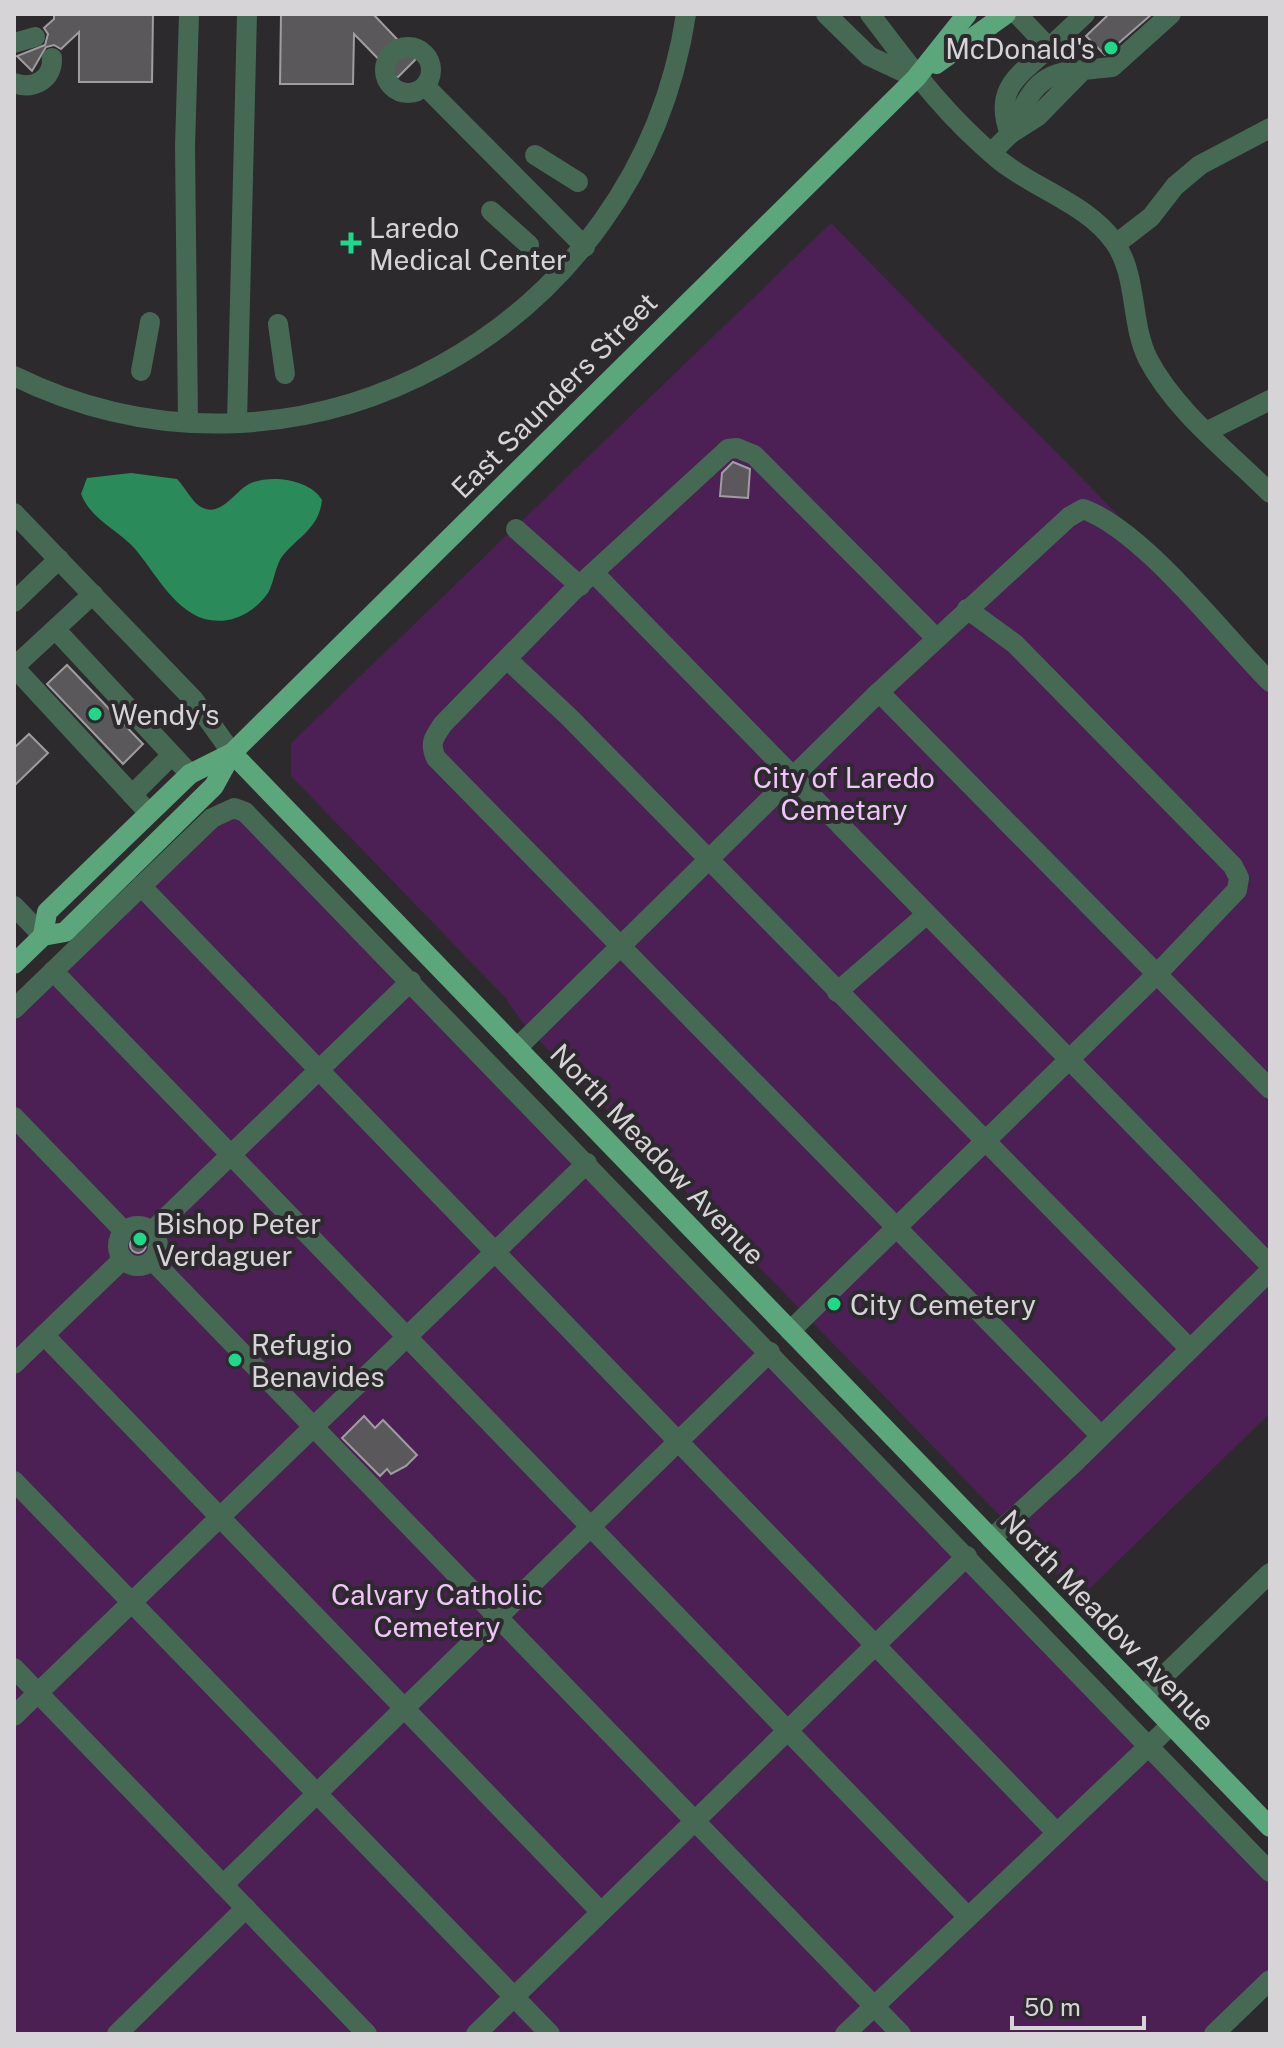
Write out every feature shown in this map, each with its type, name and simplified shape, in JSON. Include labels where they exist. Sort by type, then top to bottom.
[{"type":"main road","name":"East Saunders Street","points":[[14,964],[43,936],[65,932],[214,786],[232,753],[916,78],[967,14]]},
{"type":"main road","name":"East Saunders Street","points":[[916,78],[1006,14]]},
{"type":"main road","name":"East Saunders Street","points":[[43,936],[47,912],[149,813],[190,774],[232,753]]},
{"type":"main road","name":"North Meadow Avenue","points":[[232,753],[1270,1827]]},
{"type":"street","points":[[188,422],[185,146],[189,14]]},
{"type":"street","points":[[237,423],[247,14]]},
{"type":"street","points":[[14,376],[70,400],[111,411],[188,422],[237,423],[283,419],[353,403],[447,364],[520,313],[585,247],[632,177],[653,135],[670,90],[686,14]]},
{"type":"street","points":[[826,14],[869,56],[916,78]]},
{"type":"street","points":[[870,14],[916,78],[991,153],[1032,184],[1079,209],[1116,244],[1127,268],[1137,330],[1148,359],[1172,392],[1270,493]]},
{"type":"street","points":[[1017,14],[1049,48]]},
{"type":"street","points":[[1010,134],[1002,113],[1005,96],[1014,80],[1085,14]]},
{"type":"street","points":[[991,153],[1010,134],[1038,116],[1083,70],[1112,67],[1171,14]]},
{"type":"street","points":[[14,43],[35,37]]},
{"type":"street","points":[[14,83],[33,85],[44,80],[51,72],[52,58]]},
{"type":"street","points":[[425,86],[585,247]]},
{"type":"street","points":[[1116,244],[1151,217],[1175,186],[1200,165],[1270,128]]},
{"type":"street","points":[[535,155],[578,182]]},
{"type":"street","points":[[491,211],[529,245]]},
{"type":"street","points":[[141,371],[150,322]]},
{"type":"street","points":[[278,324],[285,374]]},
{"type":"street","points":[[1208,431],[1270,400]]},
{"type":"street","points":[[936,638],[754,455],[737,448],[728,449],[716,456],[587,580],[443,724],[433,738],[432,748],[436,758],[1101,1436]]},
{"type":"street","points":[[517,1048],[879,692],[1069,517],[1083,509],[1103,516],[1147,552],[1270,682]]},
{"type":"street","name":"North Meadow Avenue","points":[[14,513],[194,700],[232,753]]},
{"type":"street","points":[[516,529],[587,580],[793,776],[1270,1265]]},
{"type":"street","points":[[14,602],[59,559]]},
{"type":"street","points":[[93,594],[14,667],[149,813]]},
{"type":"street","points":[[790,1331],[1157,974],[1237,890],[1239,878],[1233,866],[1035,663],[996,628],[967,609]]},
{"type":"street","points":[[56,630],[190,774]]},
{"type":"street","points":[[508,660],[569,717],[707,861],[1190,1349]]},
{"type":"street","points":[[879,692],[1270,1089]]},
{"type":"street","points":[[132,795],[172,755]]},
{"type":"street","points":[[14,1009],[212,818],[234,808],[245,812],[1270,1872]]},
{"type":"street","points":[[141,886],[1057,1833]]},
{"type":"street","points":[[14,906],[43,936]]},
{"type":"street","points":[[837,992],[927,914]]},
{"type":"street","points":[[53,971],[968,1917]]},
{"type":"street","points":[[152,1231],[411,981]]},
{"type":"street","points":[[14,1117],[124,1231]]},
{"type":"street","points":[[14,1716],[587,1163]]},
{"type":"street","points":[[135,1225],[152,1231],[159,1245],[152,1260],[134,1266],[123,1259],[118,1248],[124,1231],[135,1225]]},
{"type":"street","points":[[14,1364],[123,1259]]},
{"type":"street","points":[[152,1260],[901,2034]]},
{"type":"street","points":[[991,1539],[1270,1271]]},
{"type":"street","points":[[44,1335],[601,1912]]},
{"type":"street","points":[[223,1885],[770,1352]]},
{"type":"street","points":[[14,1481],[550,2034]]},
{"type":"street","points":[[476,2034],[967,1556]]},
{"type":"street","points":[[1143,1696],[1270,1573]]},
{"type":"street","points":[[14,1668],[367,2034]]},
{"type":"street","points":[[845,2034],[1171,1725]]},
{"type":"street","points":[[117,2034],[246,1908]]},
{"type":"street","points":[[1214,2034],[1270,1980]]},
{"type":"green space","name":"City of Laredo Cemetary","points":[[831,223],[1270,670],[1270,1413],[1080,1598],[526,1027],[503,995],[291,776],[291,743]]},
{"type":"green space","name":"Calvary Catholic Cemetery","points":[[244,800],[1270,1861],[1270,1990],[1224,2034],[14,2034],[14,1001],[217,804]]},
{"type":"shaded area","points":[[131,473],[177,479],[194,501],[208,509],[221,507],[249,484],[267,479],[299,483],[322,500],[312,526],[281,558],[264,598],[240,616],[212,620],[198,617],[174,599],[136,550],[98,518],[81,494],[87,478]]},
{"type":"building","points":[[54,14],[153,14],[152,82],[79,82],[79,32],[61,49],[54,45],[46,47],[32,71],[17,56],[45,45],[48,34],[44,28],[54,19]]},
{"type":"building","points":[[281,14],[373,14],[416,59],[397,78],[354,34],[353,84],[280,84]]},
{"type":"building","name":"McDonald's","points":[[1109,14],[1152,14],[1105,55],[1086,36]]},
{"type":"building","points":[[733,462],[750,469],[748,498],[720,496],[722,473]]},
{"type":"building","name":"Wendy's","points":[[67,665],[143,744],[123,764],[47,684]]},
{"type":"building","points":[[29,734],[48,753],[14,786],[14,748]]},
{"type":"building","points":[[135,1237],[141,1237],[146,1245],[144,1251],[135,1253],[130,1248],[130,1242]]},
{"type":"building","points":[[364,1416],[375,1428],[383,1420],[417,1455],[406,1466],[391,1474],[387,1469],[380,1476],[342,1438]]},
{"type":"place","name":"McDonald's","points":[[1111,48]]},
{"type":"place","name":"Laredo Medical Center","points":[[351,243]]},
{"type":"place","name":"Wendy's","points":[[95,714]]},
{"type":"place","name":"Bishop Peter Verdaguer","points":[[140,1239]]},
{"type":"place","name":"City Cemetery","points":[[834,1304]]},
{"type":"place","name":"Refugio Benavides","points":[[235,1360]]}]
